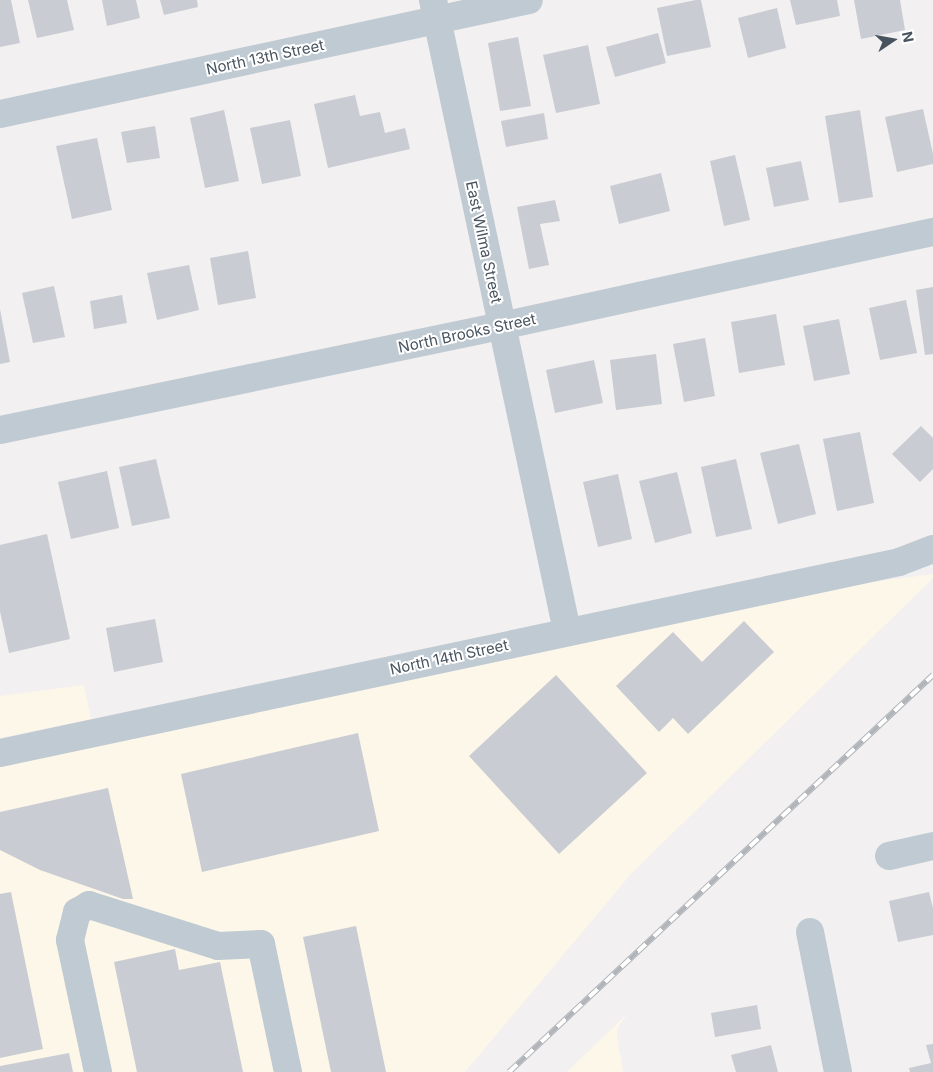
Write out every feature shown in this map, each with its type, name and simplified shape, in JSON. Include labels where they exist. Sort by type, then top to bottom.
[{"type":"street","name":"North 13th Street","points":[[0,114],[435,10],[529,0]]},
{"type":"street","name":"East Wilma Street","points":[[435,10],[567,632]]},
{"type":"street","name":"North Brooks Street","points":[[0,430],[501,326],[933,232]]},
{"type":"street","name":"North 14th Street","points":[[0,753],[899,562],[933,549]]},
{"type":"street","points":[[889,856],[933,846]]},
{"type":"street","points":[[98,1072],[70,940],[77,912],[89,905],[218,946],[261,944],[288,1072]]},
{"type":"street","points":[[810,932],[838,1072]]},
{"type":"shaded area","points":[[933,574],[933,578],[631,874],[465,1072],[0,1072],[0,767],[873,582]]},
{"type":"shaded area","points":[[84,685],[91,719],[0,738],[0,696]]},
{"type":"shaded area","points":[[629,1012],[618,1027],[617,1035],[623,1072],[567,1072]]},
{"type":"building","points":[[0,0],[11,0],[20,43],[0,47]]},
{"type":"building","points":[[28,0],[67,0],[74,30],[37,38]]},
{"type":"building","points":[[102,0],[136,0],[140,18],[107,26]]},
{"type":"building","points":[[160,0],[197,0],[198,7],[164,15]]},
{"type":"building","points":[[701,0],[711,47],[667,56],[657,8]]},
{"type":"building","points":[[790,0],[837,0],[840,16],[796,25]]},
{"type":"building","points":[[854,0],[900,0],[905,30],[861,39]]},
{"type":"building","points":[[777,8],[786,48],[748,58],[738,18]]},
{"type":"building","points":[[658,33],[666,63],[615,77],[606,47]]},
{"type":"building","points":[[518,37],[531,106],[500,111],[488,43]]},
{"type":"building","points":[[588,45],[600,104],[556,113],[543,55]]},
{"type":"building","points":[[355,95],[360,116],[380,112],[385,133],[405,128],[410,149],[328,168],[314,104]]},
{"type":"building","points":[[923,109],[933,154],[933,164],[897,172],[885,117]]},
{"type":"building","points":[[224,110],[239,181],[205,188],[190,118]]},
{"type":"building","points":[[860,110],[873,197],[839,203],[825,116]]},
{"type":"building","points":[[544,113],[548,139],[506,147],[501,121]]},
{"type":"building","points":[[290,120],[301,176],[262,184],[250,128]]},
{"type":"building","points":[[155,126],[160,158],[127,163],[121,132]]},
{"type":"building","points":[[97,138],[112,210],[72,219],[56,146]]},
{"type":"building","points":[[735,155],[750,220],[724,226],[710,161]]},
{"type":"building","points":[[801,161],[809,200],[774,207],[766,168]]},
{"type":"building","points":[[661,173],[670,211],[619,224],[610,186]]},
{"type":"building","points":[[555,200],[560,221],[540,224],[549,265],[529,269],[517,207]]},
{"type":"building","points":[[248,251],[256,298],[218,305],[210,258]]},
{"type":"building","points":[[189,265],[199,310],[157,320],[147,273]]},
{"type":"building","points":[[54,286],[65,337],[33,343],[22,293]]},
{"type":"building","points":[[933,287],[933,354],[925,355],[916,290]]},
{"type":"building","points":[[122,295],[127,323],[94,329],[90,301]]},
{"type":"building","points":[[906,300],[917,353],[880,360],[869,308]]},
{"type":"building","points":[[0,309],[10,362],[0,364]]},
{"type":"building","points":[[776,314],[785,365],[739,373],[731,322]]},
{"type":"building","points":[[839,319],[850,374],[814,381],[803,326]]},
{"type":"building","points":[[705,338],[715,396],[684,402],[673,344]]},
{"type":"building","points":[[656,354],[662,404],[616,410],[610,360]]},
{"type":"building","points":[[594,360],[603,403],[555,413],[546,370]]},
{"type":"building","points":[[921,426],[933,438],[933,469],[920,482],[892,454]]},
{"type":"building","points":[[860,432],[874,503],[837,511],[823,439]]},
{"type":"building","points":[[799,444],[816,514],[778,524],[760,453]]},
{"type":"building","points":[[156,459],[170,518],[132,526],[119,467]]},
{"type":"building","points":[[736,459],[752,529],[716,537],[701,467]]},
{"type":"building","points":[[107,471],[119,528],[71,539],[58,482]]},
{"type":"building","points":[[677,472],[692,533],[655,543],[639,481]]},
{"type":"building","points":[[618,474],[632,539],[598,547],[583,482]]},
{"type":"building","points":[[47,534],[70,639],[9,653],[0,611],[0,545]]},
{"type":"building","points":[[155,619],[163,662],[114,672],[106,628]]},
{"type":"building","points":[[744,621],[774,652],[688,734],[673,718],[659,732],[616,686],[673,632],[702,662]]},
{"type":"building","points":[[556,675],[647,773],[559,854],[469,756]]},
{"type":"building","points":[[358,733],[379,831],[202,872],[181,774]]},
{"type":"building","points":[[108,788],[133,899],[123,899],[40,870],[0,850],[0,812]]},
{"type":"building","points":[[11,892],[43,1049],[0,1058],[0,894]]},
{"type":"building","points":[[929,892],[933,908],[933,935],[898,942],[889,901]]},
{"type":"building","points":[[356,926],[386,1072],[331,1072],[303,937]]},
{"type":"building","points":[[175,949],[179,970],[220,962],[243,1072],[137,1072],[114,962]]},
{"type":"building","points":[[757,1005],[761,1029],[715,1037],[711,1013]]},
{"type":"building","points":[[933,1044],[933,1072],[910,1072],[909,1068],[931,1063],[926,1045]]},
{"type":"building","points":[[771,1045],[778,1072],[736,1072],[731,1055]]},
{"type":"building","points":[[69,1053],[73,1072],[0,1072],[0,1066]]},
{"type":"railway","points":[[509,1072],[933,675]]}]
